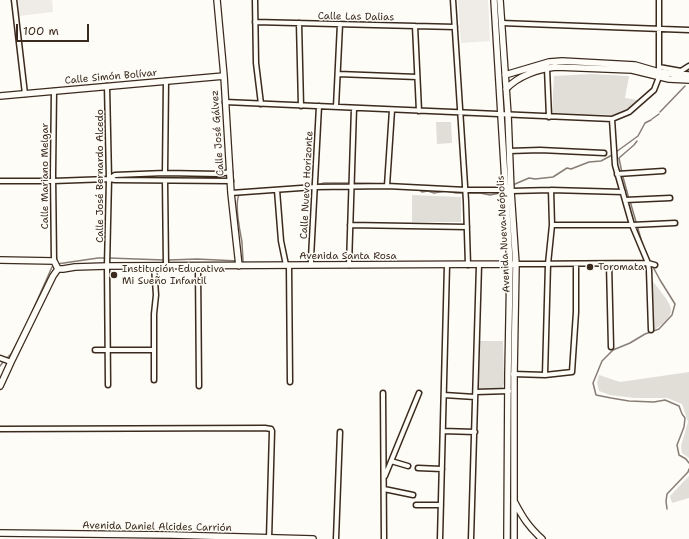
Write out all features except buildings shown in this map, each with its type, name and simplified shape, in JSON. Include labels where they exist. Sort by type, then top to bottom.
[{"type":"street","points":[[14,0],[26,94]]},
{"type":"street","name":"Calle José Gálvez","points":[[217,0],[224,76],[231,193],[239,266]]},
{"type":"street","points":[[255,0],[256,63],[261,104]]},
{"type":"street","points":[[453,0],[466,190],[468,264]]},
{"type":"street","name":"Avenida Nueva Neópolis","points":[[494,0],[504,115],[513,264],[507,539]]},
{"type":"street","name":"Avenida Nueva Neópolis","points":[[500,0],[506,89],[504,115],[509,152],[508,191]]},
{"type":"street","points":[[225,102],[612,119],[630,112],[654,90],[659,72],[659,0]]},
{"type":"street","name":"Calle Las Dalias","points":[[256,22],[455,27]]},
{"type":"street","points":[[299,23],[301,106]]},
{"type":"street","points":[[502,23],[689,30]]},
{"type":"street","points":[[336,107],[340,24]]},
{"type":"street","points":[[415,26],[419,111]]},
{"type":"street","points":[[505,75],[530,66],[562,61],[635,65],[659,72],[669,79],[689,80]]},
{"type":"street","points":[[659,72],[681,70],[689,66]]},
{"type":"street","points":[[506,89],[517,80],[534,72],[556,67],[632,70],[689,75]]},
{"type":"street","points":[[547,68],[548,117]]},
{"type":"street","points":[[338,74],[417,77]]},
{"type":"street","name":"Calle Simón Bolívar","points":[[0,96],[224,76]]},
{"type":"street","points":[[165,174],[166,81]]},
{"type":"street","name":"Calle José Bernardo Alcedo","points":[[107,86],[109,179],[108,385]]},
{"type":"street","name":"Calle Mariano Melgar","points":[[54,91],[54,261]]},
{"type":"street","name":"Calle Nuevo Horizonte","points":[[312,265],[311,258],[319,106]]},
{"type":"street","points":[[349,265],[354,108]]},
{"type":"street","points":[[387,186],[392,110]]},
{"type":"street","points":[[612,119],[617,174],[632,225],[648,263],[651,330]]},
{"type":"street","points":[[509,152],[540,150],[604,153]]},
{"type":"street","points":[[617,174],[663,171]]},
{"type":"street","points":[[109,179],[115,175],[219,174],[230,172]]},
{"type":"street","points":[[219,174],[219,180]]},
{"type":"street","points":[[0,181],[109,179],[231,181]]},
{"type":"street","points":[[165,181],[166,266]]},
{"type":"street","points":[[231,193],[315,187],[387,186],[466,190],[623,192]]},
{"type":"street","points":[[277,190],[281,241],[288,265],[290,382]]},
{"type":"street","points":[[545,375],[548,264],[552,225],[551,190]]},
{"type":"street","points":[[625,200],[670,198]]},
{"type":"street","points":[[552,225],[632,225],[675,223]]},
{"type":"street","points":[[350,226],[467,227]]},
{"type":"street","points":[[0,260],[54,261],[58,269],[53,276],[0,386]]},
{"type":"street","name":"Avenida Santa Rosa","points":[[58,269],[108,266],[648,263],[655,265]]},
{"type":"street","points":[[471,539],[479,264]]},
{"type":"street","points":[[511,374],[545,375],[572,372],[576,312],[576,264]]},
{"type":"street","points":[[609,264],[611,347]]},
{"type":"street","points":[[440,539],[447,265]]},
{"type":"street","points":[[154,266],[156,295],[154,314],[154,380]]},
{"type":"street","points":[[198,266],[199,386]]},
{"type":"street","points":[[95,350],[154,350]]},
{"type":"street","points":[[0,358],[11,362]]},
{"type":"street","points":[[444,395],[511,391]]},
{"type":"street","points":[[383,393],[384,539]]},
{"type":"street","points":[[384,479],[419,394]]},
{"type":"street","name":"Avenida Nueva Neópolis","points":[[511,400],[514,539]]},
{"type":"street","points":[[0,429],[271,429],[269,538]]},
{"type":"street","points":[[443,431],[475,432]]},
{"type":"street","points":[[336,539],[340,432]]},
{"type":"street","points":[[391,461],[408,466]]},
{"type":"street","points":[[418,468],[442,469]]},
{"type":"street","points":[[384,489],[412,495]]},
{"type":"street","points":[[514,499],[522,516],[542,539]]},
{"type":"street","points":[[416,505],[441,505]]},
{"type":"street","name":"Avenida Daniel Alcides Carrión","points":[[0,533],[67,537],[314,539]]},
{"type":"shaded area","points":[[18,0],[52,0],[53,12],[19,16]]},
{"type":"shaded area","points":[[458,0],[488,0],[490,41],[461,43]]},
{"type":"shaded area","points":[[591,74],[629,76],[625,98],[638,100],[637,106],[626,113],[613,115],[552,113],[554,76]]},
{"type":"shaded area","points":[[436,122],[451,122],[452,143],[437,144]]},
{"type":"shaded area","points":[[412,195],[461,197],[461,222],[412,222]]},
{"type":"shaded area","points":[[651,279],[671,308],[667,319],[654,330]]},
{"type":"shaded area","points":[[479,341],[503,341],[504,383],[502,388],[479,389]]},
{"type":"shaded area","points":[[689,372],[689,458],[682,453],[681,446],[688,422],[682,404],[667,398],[634,398],[610,395],[599,391],[597,383],[599,375],[620,382]]},
{"type":"shaded area","points":[[689,476],[689,498],[672,503],[670,496]]},
{"type":"waterway","points":[[660,112],[685,86]]},
{"type":"waterway","points":[[652,119],[659,114]]},
{"type":"waterway","points":[[616,152],[638,136],[645,123],[651,120]]},
{"type":"waterway","points":[[622,173],[619,158],[637,141]]},
{"type":"waterway","points":[[512,187],[515,184],[529,178],[535,179],[553,177],[567,168],[571,169],[589,162],[601,161],[612,155]]},
{"type":"waterway","points":[[623,177],[629,199]]},
{"type":"waterway","points":[[317,185],[324,183],[385,184]]},
{"type":"waterway","points":[[417,188],[422,192],[428,191],[434,193],[446,191],[490,195],[505,192]]},
{"type":"waterway","points":[[240,261],[243,262],[237,205],[239,195],[244,194]]},
{"type":"waterway","points":[[630,201],[643,246]]},
{"type":"waterway","points":[[647,256],[651,263]]},
{"type":"waterway","points":[[57,264],[106,258]]},
{"type":"waterway","points":[[109,258],[164,260]]},
{"type":"waterway","points":[[169,260],[197,259],[238,261]]},
{"type":"waterway","points":[[652,265],[675,304],[672,315],[659,329],[645,334],[630,343],[613,350],[602,361],[593,383],[596,395],[629,401],[654,402],[665,400],[679,406],[685,418],[684,427],[677,445],[679,455],[686,459],[689,463]]},
{"type":"waterway","points":[[6,359],[11,354],[24,330],[52,267]]},
{"type":"waterway","points":[[0,366],[3,362]]},
{"type":"waterway","points":[[667,509],[667,494],[688,472],[689,469]]},
{"type":"place","name":"Toromata","points":[[590,267]]},
{"type":"place","name":"Institución Educativa Mi Sueño Infantil","points":[[114,275]]}]
